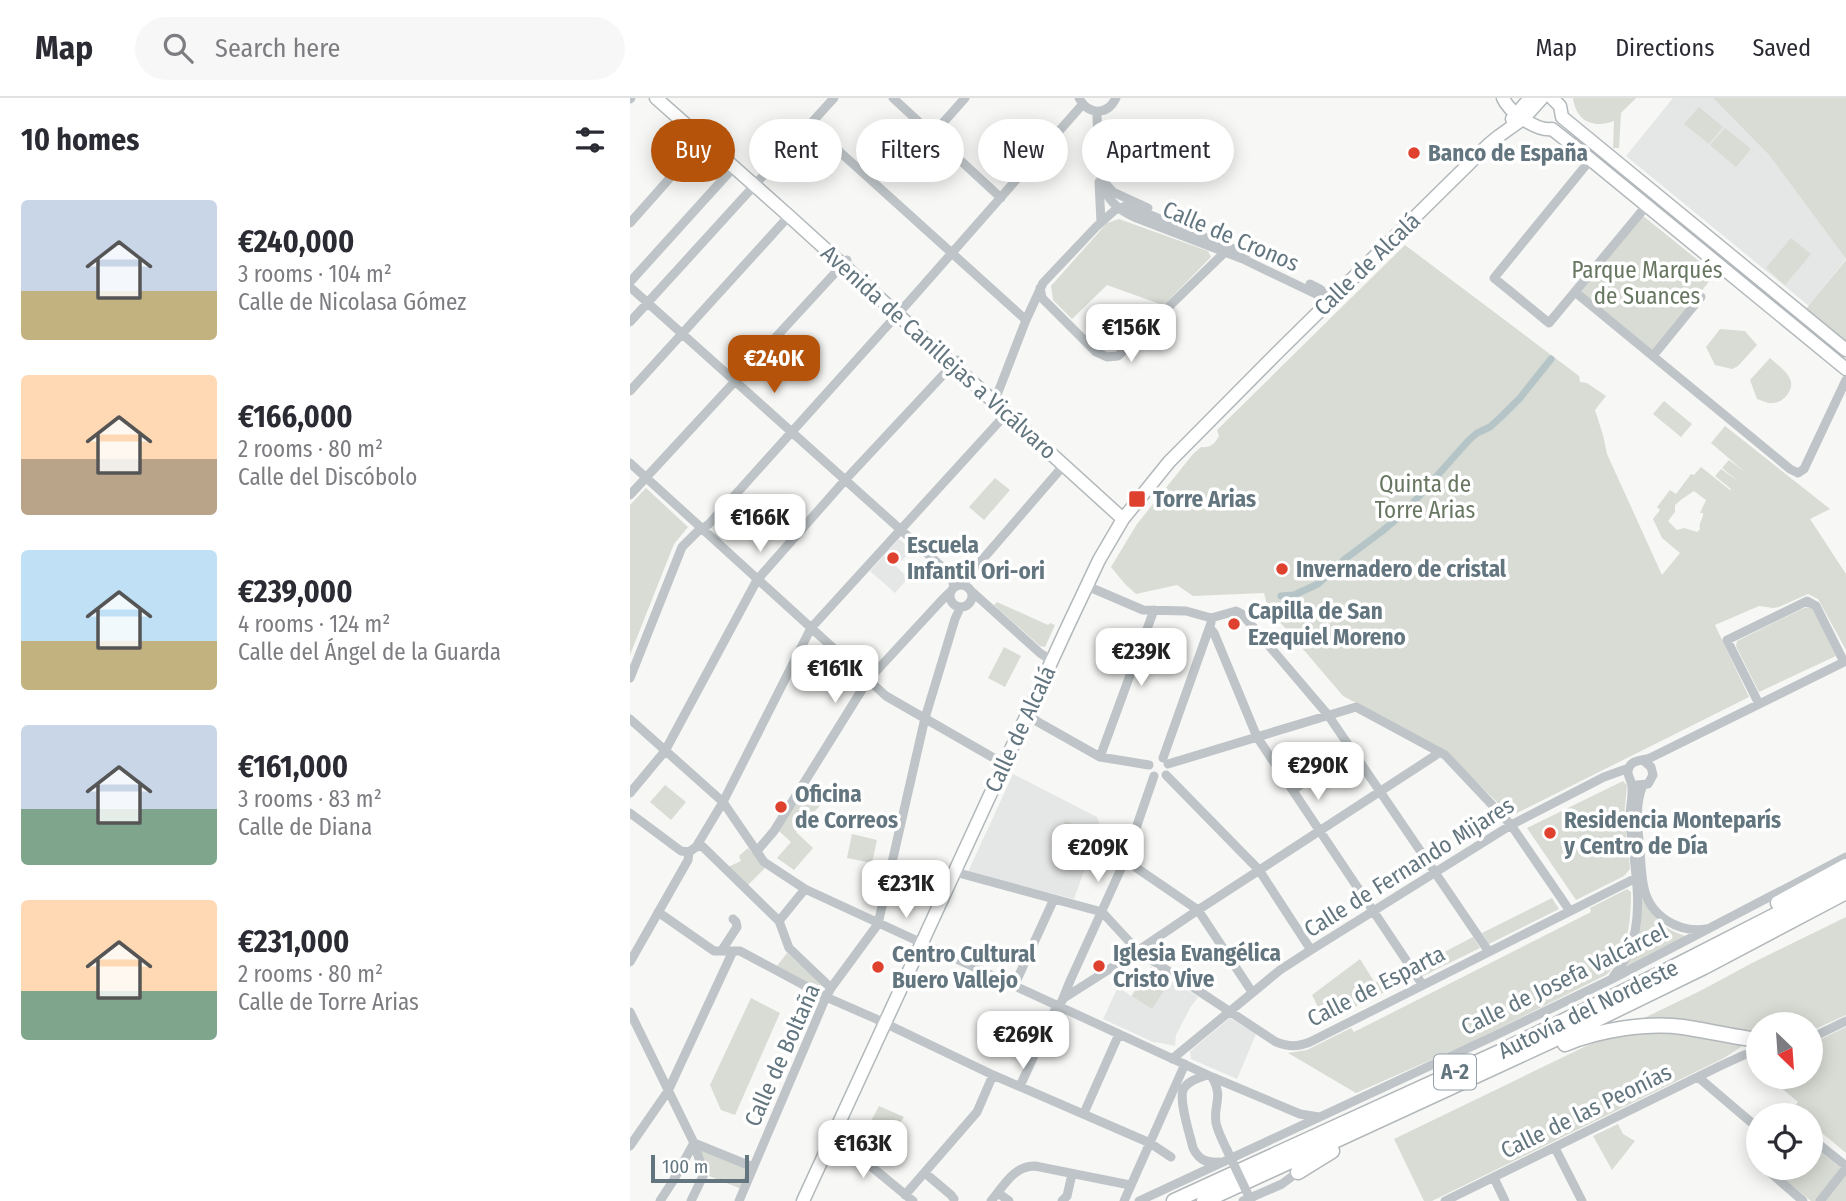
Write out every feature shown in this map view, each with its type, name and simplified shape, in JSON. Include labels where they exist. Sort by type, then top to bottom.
[{"type":"highway","points":[[1666,971],[1689,953],[1846,866]]},
{"type":"highway","name":"Autovía del Nordeste","points":[[1174,1201],[1504,1050],[1846,879]]},
{"type":"highway","name":"Autovía del Nordeste","points":[[1204,1201],[1587,1024],[1704,967],[1846,892]]},
{"type":"highway","points":[[1437,1094],[1523,1063],[1575,1040],[1611,1031],[1646,1026],[1679,1026],[1746,1042]]},
{"type":"highway","name":"A-2","points":[[1297,1172],[1421,1102]]},
{"type":"main road","name":"Avenida de Canillejas a Vicálvaro","points":[[656,98],[682,119]]},
{"type":"main road","name":"Avenida de Canillejas a Vicálvaro","points":[[667,98],[687,119]]},
{"type":"main road","points":[[1503,98],[1520,116],[1545,130],[1552,129],[1562,117],[1560,106],[1552,98]]},
{"type":"main road","name":"Calle de Alcalá","points":[[1520,116],[1530,98]]},
{"type":"main road","name":"Calle de Alcalá","points":[[803,1201],[1087,586],[1126,516],[1169,461],[1499,136],[1542,98]]},
{"type":"main road","points":[[1562,117],[1846,350]]},
{"type":"main road","points":[[1552,129],[1845,365]]},
{"type":"main road","points":[[1588,157],[1586,150],[1594,144]]},
{"type":"main road","name":"Avenida de Canillejas a Vicálvaro","points":[[735,164],[1126,516]]},
{"type":"main road","name":"Avenida de Canillejas a Vicálvaro","points":[[735,168],[757,183],[789,216],[845,262]]},
{"type":"main road","name":"Avenida de Canillejas a Vicálvaro","points":[[996,398],[1007,413],[1064,465],[1126,516]]},
{"type":"street","points":[[815,119],[834,98]]},
{"type":"street","points":[[893,98],[916,119]]},
{"type":"street","points":[[946,119],[965,98]]},
{"type":"street","points":[[630,678],[682,547],[701,528],[709,524],[952,254],[1080,101],[1086,108],[1097,111],[1109,108],[1116,98]]},
{"type":"street","points":[[1097,111],[1097,119]]},
{"type":"street","points":[[842,154],[1026,320]]},
{"type":"street","points":[[1588,157],[1494,278],[1549,323],[1647,205]]},
{"type":"street","points":[[964,164],[1000,198]]},
{"type":"street","points":[[630,223],[667,182]]},
{"type":"street","points":[[721,182],[630,285],[901,529],[951,575],[960,588],[987,604],[1045,658],[1052,661]]},
{"type":"street","points":[[1099,182],[1101,222]]},
{"type":"street","points":[[996,398],[1040,288],[1101,222],[1119,208],[1104,191],[1102,182]]},
{"type":"street","name":"Calle de Cronos","points":[[1105,182],[1113,192],[1320,289],[1329,302]]},
{"type":"street","points":[[630,321],[757,183]]},
{"type":"street","name":"Calle de Cronos","points":[[1119,208],[1126,206],[1138,210],[1246,254]]},
{"type":"street","name":"Calle de Cronos","points":[[1119,208],[1134,217],[1243,259],[1316,293],[1329,302]]},
{"type":"street","points":[[630,391],[789,216]]},
{"type":"street","points":[[1040,288],[1042,298],[1096,352],[1107,357],[1118,356],[1224,253]]},
{"type":"street","points":[[630,495],[845,262]]},
{"type":"street","points":[[1575,292],[1798,473],[1804,469],[1846,380]]},
{"type":"street","points":[[1653,356],[1701,297]]},
{"type":"street","points":[[630,793],[665,751],[757,580],[955,362]]},
{"type":"street","points":[[630,962],[693,849],[723,802],[811,628],[1007,413]]},
{"type":"street","points":[[630,463],[886,696],[1005,763]]},
{"type":"street","points":[[960,588],[972,595],[970,602],[960,608],[950,602],[969,575],[1064,465]]},
{"type":"street","points":[[1087,586],[1143,610],[1186,611],[1211,623],[1257,737],[1422,984]]},
{"type":"street","points":[[757,851],[774,831],[868,680],[941,601],[960,588]]},
{"type":"street","points":[[1633,778],[1651,780],[1653,771],[1666,754],[1681,743],[1759,704],[1845,661],[1816,606],[1807,601],[1727,640],[1759,704]]},
{"type":"street","points":[[970,602],[987,604]]},
{"type":"street","name":"Calle de Boltaña","points":[[739,1201],[831,988],[878,924],[925,718],[960,608]]},
{"type":"street","points":[[1100,757],[1154,610]]},
{"type":"street","points":[[1489,952],[1328,715],[1242,614],[1236,611],[1211,623],[1166,761],[1169,769],[1166,775],[1154,776],[1149,765],[1154,759],[1166,761],[1257,737],[1328,715],[1356,707],[1445,755],[1511,825],[1570,911]]},
{"type":"street","points":[[1028,714],[1100,757],[1149,765]]},
{"type":"street","points":[[630,719],[723,802],[764,862],[805,889],[1014,986],[1061,1002],[1119,1034],[1185,1065],[1300,1114],[1319,1117]]},
{"type":"street","name":"Calle de Fernando Mijares","points":[[1172,1059],[1280,970],[1434,872],[1511,825],[1611,774],[1633,778],[1635,761],[1681,743]]},
{"type":"street","points":[[1293,790],[1351,749]]},
{"type":"street","points":[[1061,1002],[1436,755],[1437,751]]},
{"type":"street","points":[[1643,760],[1653,771]]},
{"type":"street","points":[[1166,775],[1259,870],[1311,950]]},
{"type":"street","points":[[1020,1086],[1125,860],[1154,776]]},
{"type":"street","points":[[1612,979],[1628,955],[1637,917],[1630,821],[1633,778]]},
{"type":"street","points":[[1633,778],[1638,802],[1637,828],[1642,875],[1647,897],[1656,912],[1671,923],[1689,929],[1711,928]]},
{"type":"street","points":[[630,813],[681,851],[702,846],[779,921],[789,948],[831,988]]},
{"type":"street","name":"Calle de Josefa Valcárcel","points":[[1139,1201],[1612,979],[1846,857]]},
{"type":"street","points":[[1125,860],[1198,910],[1252,992]]},
{"type":"street","points":[[955,872],[1102,912]]},
{"type":"street","name":"Calle de Esparta","points":[[1102,912],[1138,951],[1276,1042],[1300,1046],[1636,878]]},
{"type":"street","points":[[779,921],[805,889]]},
{"type":"street","points":[[1014,986],[1054,899]]},
{"type":"street","points":[[658,912],[714,951],[740,951],[826,998],[1150,1143],[1171,1157]]},
{"type":"street","points":[[722,950],[737,927],[733,919]]},
{"type":"street","points":[[630,1146],[668,1091],[733,951]]},
{"type":"street","points":[[631,1015],[694,1143],[704,1174],[691,1201]]},
{"type":"street","points":[[1824,1032],[1846,1021]]},
{"type":"street","points":[[1084,1113],[1119,1034]]},
{"type":"street","name":"Calle de las Peonías","points":[[1445,1201],[1746,1053]]},
{"type":"street","points":[[1126,1201],[1130,1185],[1185,1065]]},
{"type":"street","points":[[833,1135],[909,1198],[925,1173],[977,1112],[993,1075]]},
{"type":"street","points":[[1210,1076],[1217,1086],[1219,1096],[1217,1127],[1251,1201]]},
{"type":"street","points":[[1210,1076],[1189,1083],[1184,1090],[1183,1100],[1193,1148],[1197,1155],[1210,1163],[1222,1161]]},
{"type":"street","points":[[1698,1077],[1746,1118]]},
{"type":"street","points":[[694,1143],[753,1167]]},
{"type":"street","points":[[660,1201],[694,1143]]},
{"type":"street","points":[[1555,1148],[1582,1201]]},
{"type":"street","points":[[1820,1201],[1846,1167],[1823,1148]]},
{"type":"street","points":[[991,1201],[1011,1176],[1026,1166],[1130,1185]]},
{"type":"street","points":[[1243,1201],[1282,1184],[1297,1172]]},
{"type":"street","points":[[925,1173],[954,1199]]},
{"type":"street","points":[[1062,1201],[1067,1196],[1072,1174]]},
{"type":"street","points":[[1494,1178],[1505,1201]]},
{"type":"street","points":[[1778,1180],[1803,1201]]},
{"type":"street","name":"Calle de Josefa Valcárcel","points":[[1126,1201],[1181,1181]]},
{"type":"street","points":[[998,1193],[1009,1201]]},
{"type":"shaded area","points":[[1673,98],[1713,98],[1769,155],[1846,259],[1809,306],[1626,156]]},
{"type":"shaded area","name":"Escuela Infantil Ori-ori","points":[[899,539],[912,550],[896,566],[908,578],[895,593],[870,571]]},
{"type":"shaded area","points":[[1013,774],[1097,817],[1100,826],[1074,899],[968,872]]},
{"type":"shaded area","points":[[1151,966],[1198,997],[1176,1035],[1175,1046],[1155,1043],[1103,1019],[1118,987],[1131,996]]},
{"type":"shaded area","points":[[1230,1018],[1256,1034],[1237,1079],[1191,1059],[1190,1051]]},
{"type":"green space","points":[[1573,98],[1636,98],[1621,113],[1619,148],[1613,148],[1614,121],[1599,124],[1587,121],[1578,112]]},
{"type":"green space","points":[[1713,98],[1846,98],[1846,259],[1769,155]]},
{"type":"green space","points":[[1699,107],[1723,127],[1709,144],[1684,124]]},
{"type":"green space","points":[[1725,128],[1751,149],[1736,167],[1710,145]]},
{"type":"green space","points":[[1594,150],[1844,353],[1844,358],[1591,153]]},
{"type":"green space","name":"Parque Marqués de Suances","points":[[1642,215],[1715,274],[1653,352],[1579,291]]},
{"type":"green space","points":[[1119,219],[1208,251],[1211,257],[1162,307],[1107,285],[1072,319],[1053,300],[1051,286],[1107,223]]},
{"type":"green space","points":[[1791,238],[1811,254],[1785,285],[1766,268]]},
{"type":"green space","name":"Quinta de Torre Arias","points":[[1405,245],[1579,376],[1580,382],[1587,383],[1606,396],[1595,410],[1607,454],[1662,575],[1680,553],[1662,538],[1653,519],[1660,510],[1657,507],[1670,490],[1676,494],[1691,474],[1694,475],[1701,467],[1730,490],[1715,476],[1721,469],[1738,481],[1722,468],[1729,460],[1745,472],[1711,443],[1725,426],[1830,509],[1810,519],[1846,574],[1846,650],[1818,599],[1808,594],[1779,607],[1759,606],[1715,625],[1749,697],[1511,816],[1444,750],[1343,696],[1268,608],[1264,593],[1193,596],[1177,585],[1136,594],[1111,567],[1137,524],[1193,454],[1201,447],[1210,446],[1216,441],[1219,436],[1217,430]],"holes":[[[1694,491],[1706,500],[1700,513],[1703,515],[1697,532],[1684,528],[1677,530],[1668,521],[1675,512],[1675,505]]]},
{"type":"green space","points":[[1846,260],[1846,342],[1806,309]]},
{"type":"green space","points":[[1720,329],[1745,331],[1757,345],[1732,369],[1715,365],[1706,347]]},
{"type":"green space","points":[[1770,358],[1786,373],[1791,383],[1785,398],[1771,403],[1757,399],[1750,380]]},
{"type":"green space","points":[[1664,401],[1692,424],[1681,437],[1653,414]]},
{"type":"green space","points":[[995,478],[1010,490],[984,520],[969,507]]},
{"type":"green space","points":[[646,488],[688,527],[674,544],[630,655],[630,505]]},
{"type":"green space","points":[[997,602],[1048,625],[1055,625],[1045,647],[1040,646],[994,605]]},
{"type":"green space","points":[[1809,607],[1813,609],[1836,656],[1759,692],[1736,646],[1737,641]]},
{"type":"green space","points":[[1004,647],[1021,656],[1005,687],[988,678]]},
{"type":"green space","points":[[1623,781],[1627,785],[1624,817],[1630,869],[1624,876],[1576,900],[1527,828]]},
{"type":"green space","points":[[665,785],[686,802],[671,820],[650,802]]},
{"type":"green space","points":[[806,786],[824,801],[796,832],[813,848],[794,870],[777,858],[791,842],[779,831]]},
{"type":"green space","points":[[1065,821],[1093,832],[1085,851],[1057,839]]},
{"type":"green space","points":[[852,834],[877,840],[872,863],[847,858]]},
{"type":"green space","points":[[748,848],[766,867],[746,887],[728,867],[741,861],[739,856]]},
{"type":"green space","points":[[1627,889],[1631,892],[1627,937],[1619,958],[1606,975],[1476,1040],[1356,1093],[1288,1053],[1307,1050],[1351,1028],[1354,1032],[1591,912],[1590,908]]},
{"type":"green space","points":[[1639,890],[1658,920],[1671,930],[1689,937],[1625,968]]},
{"type":"green space","points":[[1552,898],[1559,909],[1489,944],[1482,933]]},
{"type":"green space","points":[[1846,917],[1846,1015],[1824,1025],[1824,1012],[1746,1012],[1746,1044],[1724,1058],[1432,1201],[1424,1201],[1394,1139],[1702,990]]},
{"type":"green space","points":[[1473,937],[1480,948],[1421,977],[1414,968]]},
{"type":"green space","points":[[787,953],[822,984],[822,988],[818,990],[777,966]]},
{"type":"green space","points":[[1360,959],[1375,983],[1404,966],[1412,979],[1325,1021],[1312,995]]},
{"type":"green space","points":[[1151,967],[1171,980],[1152,1009],[1132,996]]},
{"type":"green space","points":[[751,998],[780,1013],[735,1115],[721,1110],[710,1085]]},
{"type":"green space","points":[[1846,1027],[1846,1153],[1823,1134],[1823,1103],[1797,1103],[1782,1089],[1824,1088],[1824,1038]]},
{"type":"green space","points":[[879,1106],[904,1117],[884,1147],[871,1137],[874,1131],[870,1123]]},
{"type":"green space","points":[[1618,1124],[1623,1134],[1635,1141],[1612,1170],[1593,1136]]},
{"type":"green space","points":[[694,1143],[753,1167],[744,1190],[704,1174]]},
{"type":"green space","points":[[1823,1154],[1846,1172],[1846,1201],[1811,1201],[1785,1180],[1823,1180]]},
{"type":"waterway","points":[[1281,596],[1294,595],[1318,584],[1404,513],[1468,441],[1490,427],[1520,398],[1551,359]]},
{"type":"place","name":"Banco de España","points":[[1414,153]]},
{"type":"place","name":"Torre Arias","points":[[1137,499]]},
{"type":"place","name":"Escuela Infantil Ori-ori","points":[[893,558]]},
{"type":"place","name":"Invernadero de cristal","points":[[1282,569]]},
{"type":"place","name":"Capilla de San Ezequiel Moreno","points":[[1234,624]]},
{"type":"place","name":"Oficina de Correos","points":[[781,807]]},
{"type":"place","name":"Residencia Monteparís y Centro de Día","points":[[1550,833]]},
{"type":"place","name":"Iglesia Evangélica Cristo Vive","points":[[1099,966]]},
{"type":"place","name":"Centro Cultural Buero Vallejo","points":[[878,967]]}]
